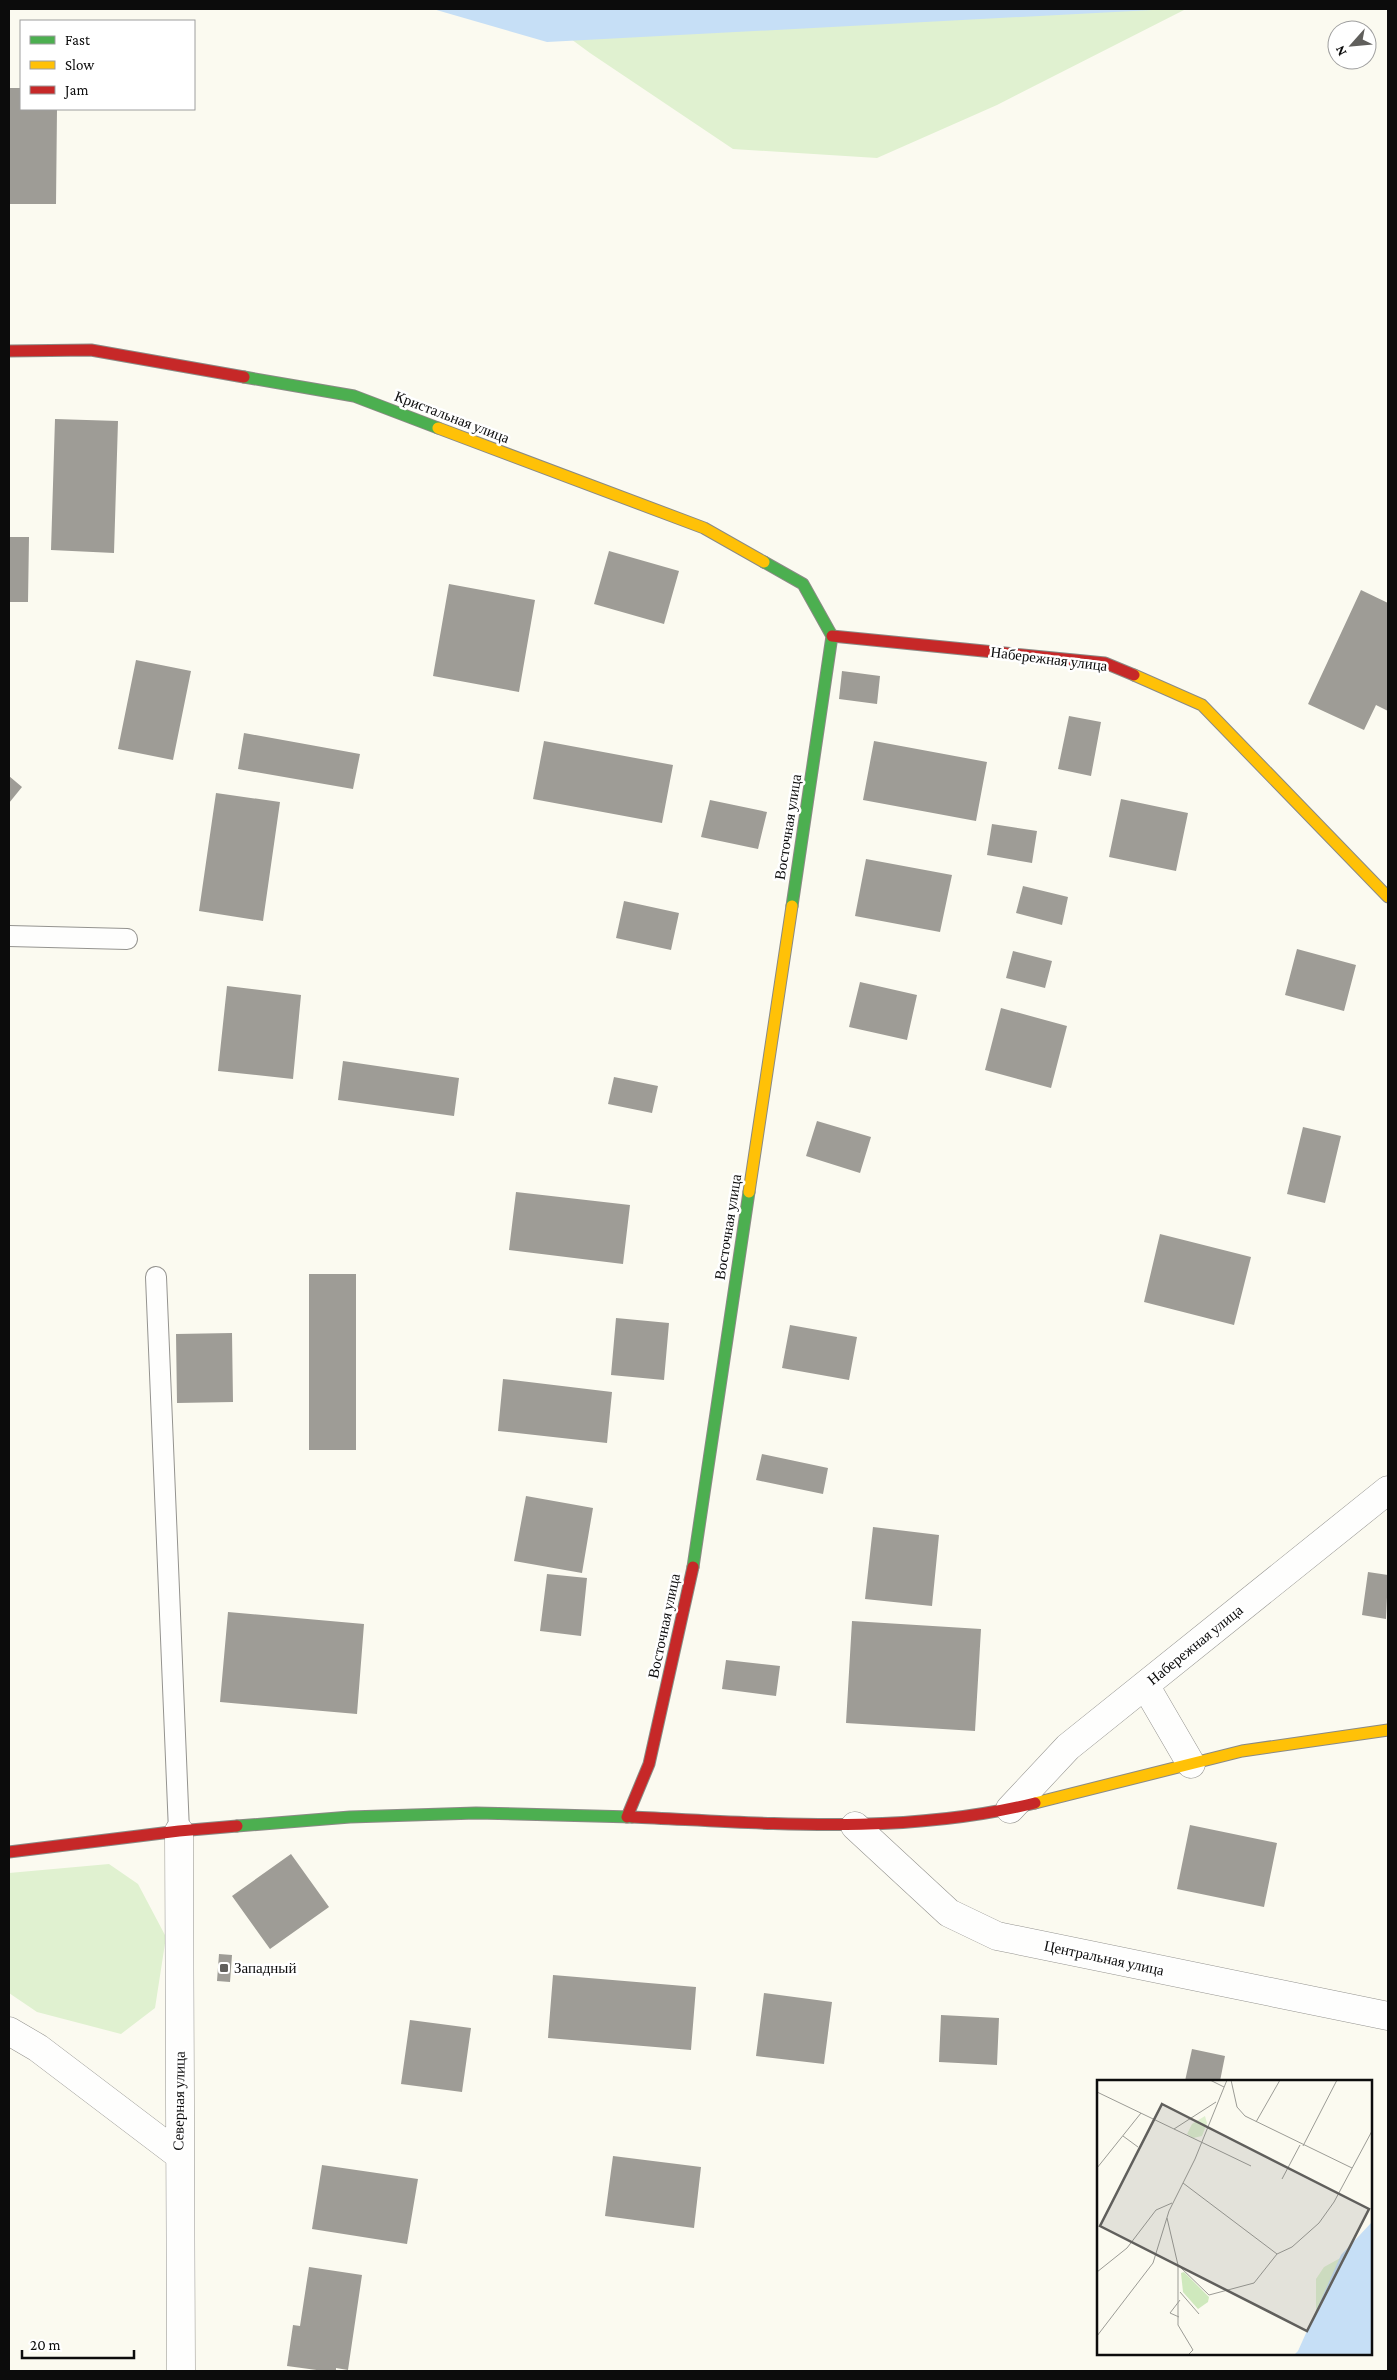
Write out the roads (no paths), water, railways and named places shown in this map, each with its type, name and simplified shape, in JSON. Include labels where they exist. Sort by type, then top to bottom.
[{"type":"street","name":"Кристальная улица","points":[[9,351],[91,350],[354,396],[704,528],[803,584],[832,636]]},
{"type":"street","name":"Набережная улица","points":[[832,636],[1105,663],[1202,705],[1388,897]]},
{"type":"street","name":"Восточная улица","points":[[627,1817],[649,1764],[694,1561],[832,636]]},
{"type":"street","name":"Набережная улица","points":[[1010,1809],[1068,1747],[1388,1490]]},
{"type":"street","points":[[1145,1685],[1191,1764]]},
{"type":"street","points":[[9,1852],[179,1831],[369,1816],[476,1813],[855,1826],[942,1820],[1010,1809],[1242,1751],[1388,1730]]},
{"type":"street","name":"Центральная улица","points":[[855,1826],[949,1913],[997,1936],[1388,2016]]},
{"type":"street","name":"Северная улица","points":[[179,1831],[181,2371]]},
{"type":"street","points":[[9,2031],[38,2048],[179,2155]]},
{"type":"lane","points":[[9,936],[127,939]]},
{"type":"lane","points":[[156,1277],[179,1831]]},
{"type":"water","points":[[433,9],[1171,9],[547,42]]},
{"type":"place","name":"Западный","points":[[224,1968]]}]
